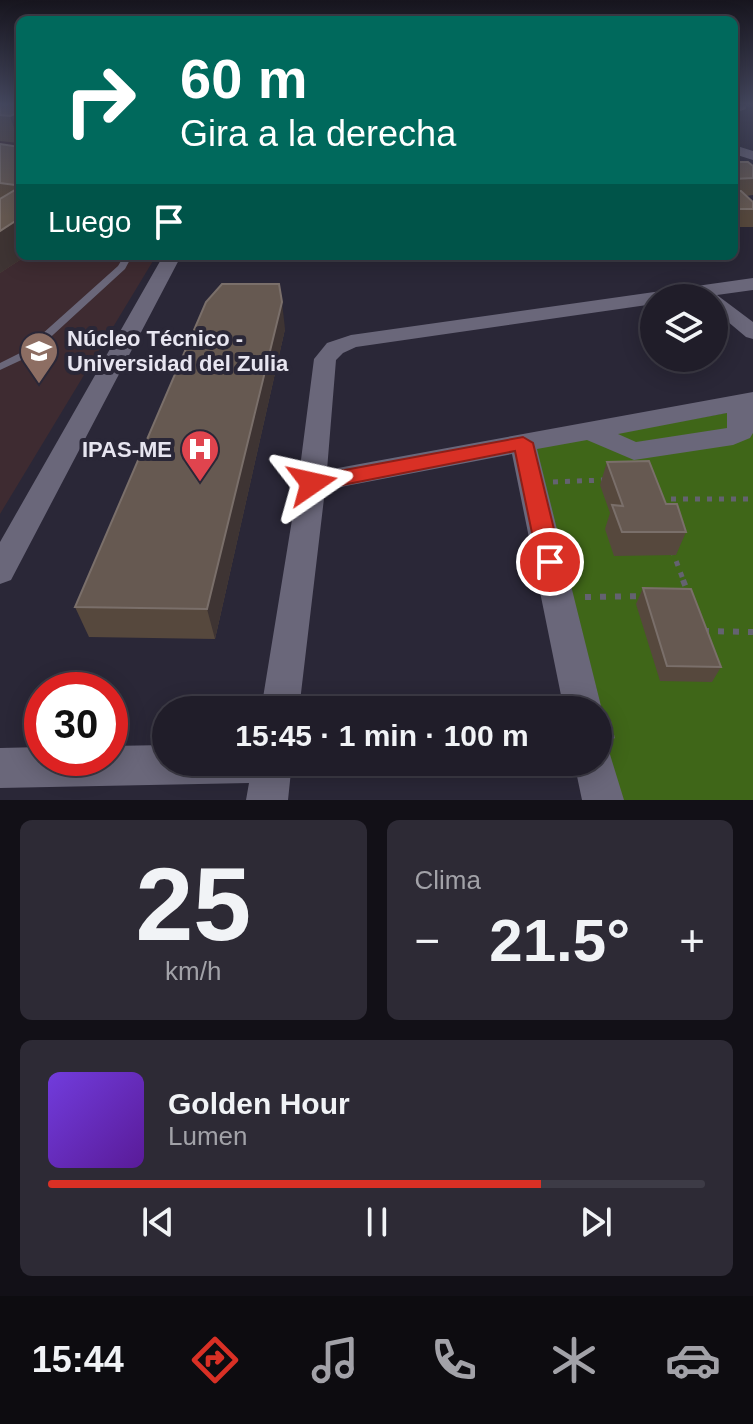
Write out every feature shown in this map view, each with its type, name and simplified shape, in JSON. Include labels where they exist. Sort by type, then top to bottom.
[{"type":"street","points":[[0,571],[170,260]]},
{"type":"street","points":[[728,291],[753,284]]},
{"type":"street","points":[[282,696],[312,483],[325,359],[335,348],[351,341],[640,305]]},
{"type":"street","points":[[728,312],[753,333]]},
{"type":"street","points":[[312,483],[746,402]]},
{"type":"street","points":[[523,443],[580,696]]},
{"type":"street","points":[[0,768],[152,772]]},
{"type":"street","points":[[597,776],[603,800]]},
{"type":"lane","points":[[0,367],[26,354],[122,267],[126,260]]},
{"type":"path","points":[[549,482],[619,480]]},
{"type":"path","points":[[659,513],[654,499],[752,500]]},
{"type":"path","points":[[669,540],[689,595],[673,595]]},
{"type":"path","points":[[577,597],[657,595]]},
{"type":"path","points":[[697,619],[701,631],[753,632]]},
{"type":"shaded area","name":"Núcleo Técnico - Universidad del Zulia","points":[[0,142],[16,142],[16,260],[154,260],[0,514]]},
{"type":"green space","points":[[753,408],[753,800],[619,800],[612,771],[612,696],[594,696],[534,448]]},
{"type":"building","points":[[0,144],[16,146],[16,184],[0,183]]},
{"type":"building","points":[[738,162],[748,162],[753,166],[753,178],[738,179]]},
{"type":"building","points":[[16,189],[16,221],[0,231],[0,199]]},
{"type":"building","points":[[738,191],[753,202],[753,209],[738,209]]},
{"type":"building","name":"IPAS-ME","points":[[222,284],[279,284],[282,302],[207,609],[75,607],[206,302]]},
{"type":"building","points":[[649,461],[666,504],[677,504],[686,532],[622,532],[612,505],[623,506],[607,462]]},
{"type":"building","points":[[643,588],[691,589],[721,667],[667,666]]},
{"type":"place","name":"Núcleo Técnico - Universidad del Zulia","points":[[39,385]]},
{"type":"place","name":"IPAS-ME","points":[[200,483]]},
{"type":"route","points":[[312,483],[523,443],[550,562]]}]
